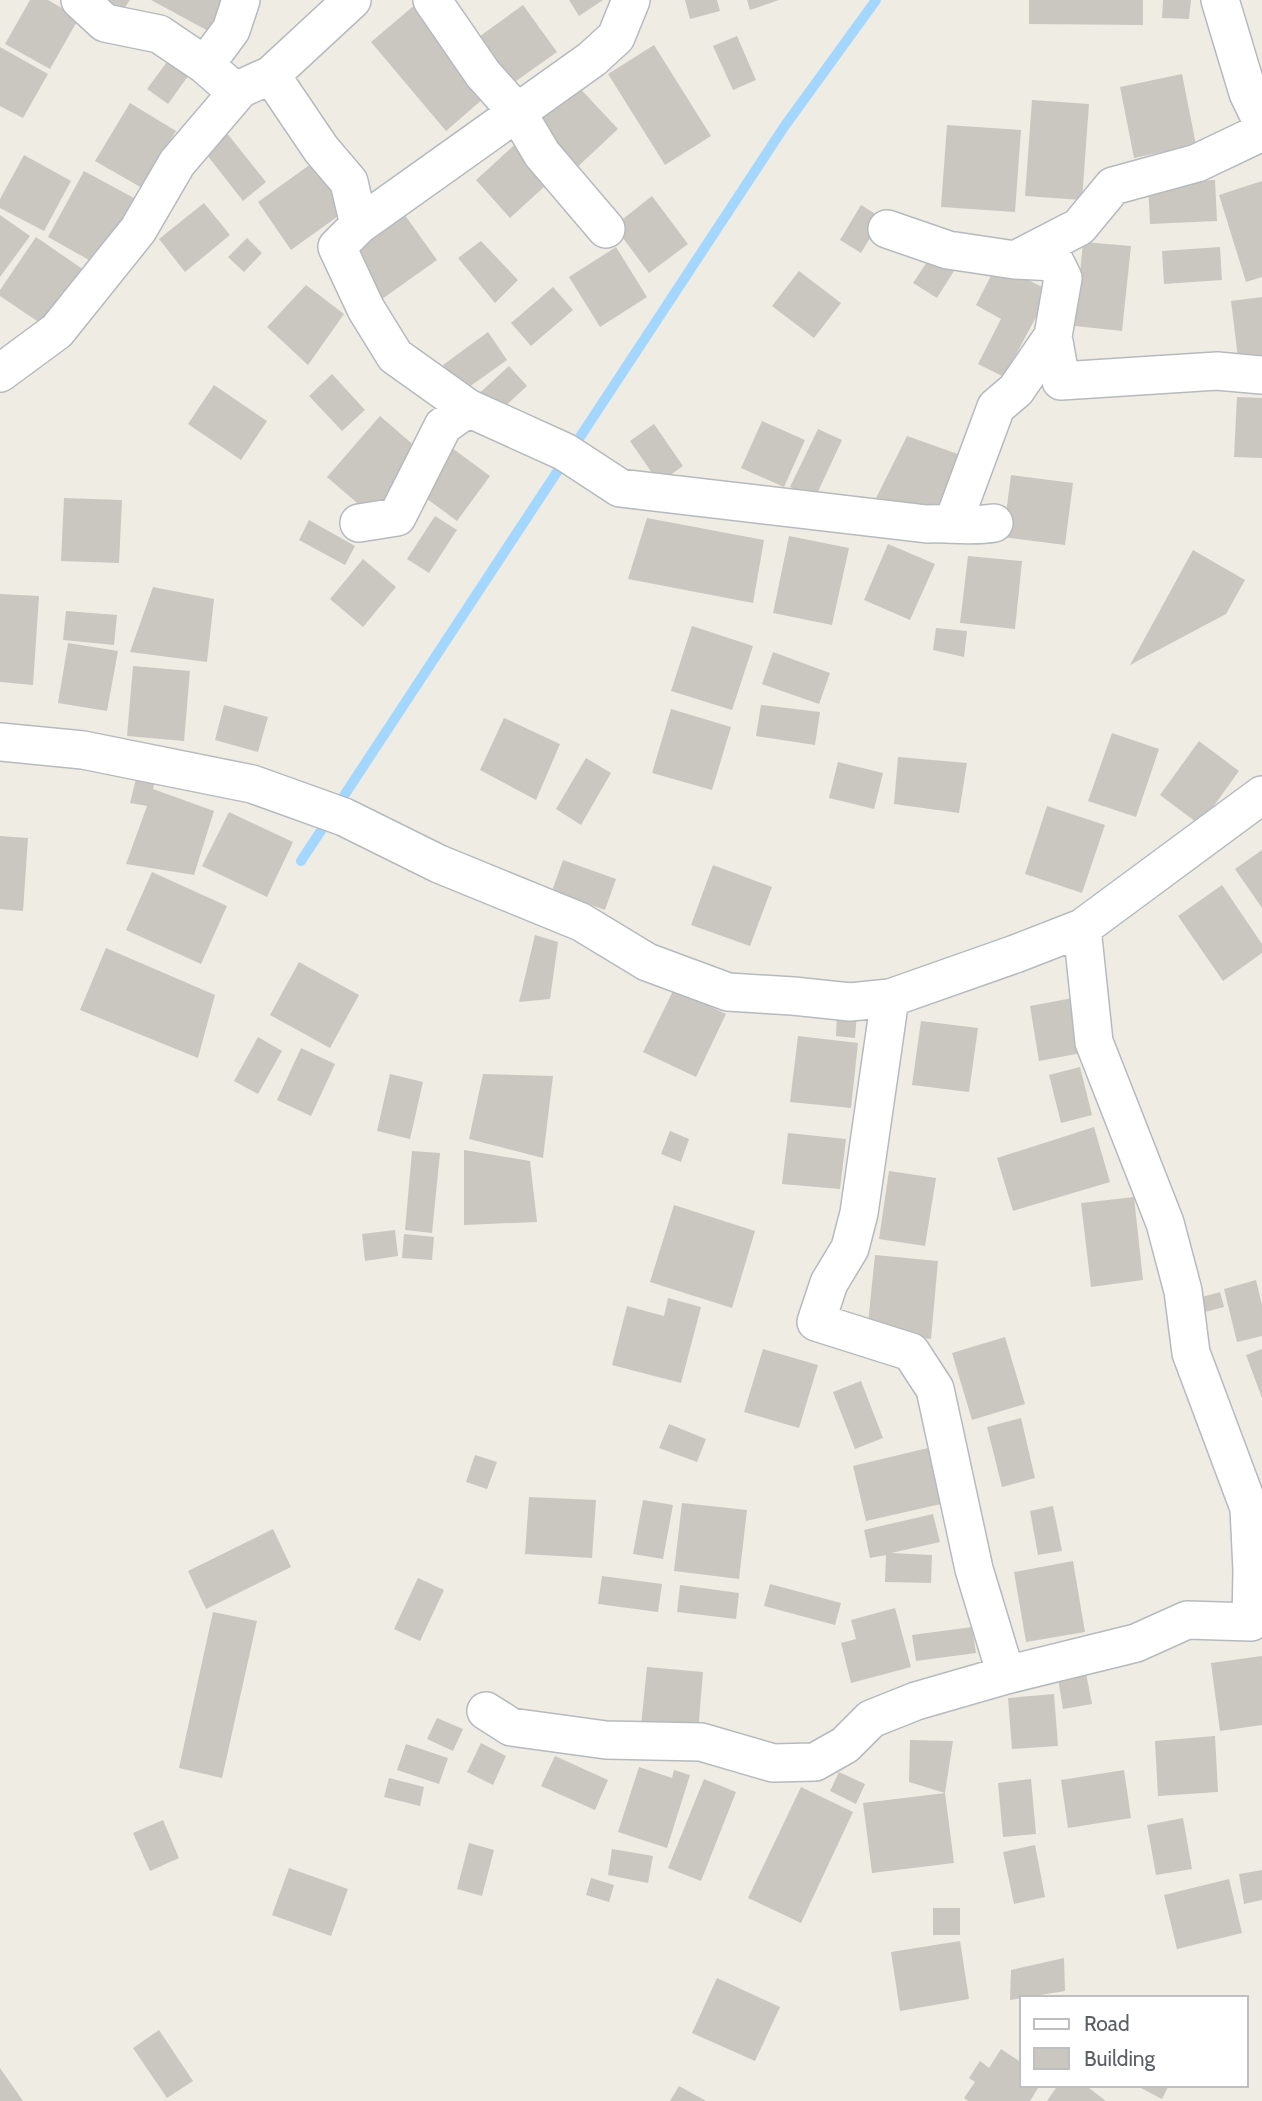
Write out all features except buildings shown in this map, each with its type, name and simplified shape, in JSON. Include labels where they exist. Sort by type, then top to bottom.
[{"type":"street","points":[[80,0],[105,23],[159,34],[205,65],[228,86],[256,82]]},
{"type":"street","points":[[205,65],[231,30],[241,0]]},
{"type":"street","points":[[0,373],[57,331],[138,230],[177,163],[256,82],[352,0]]},
{"type":"street","points":[[432,0],[483,74],[517,112],[542,154],[606,229]]},
{"type":"street","points":[[631,0],[616,37],[592,59],[359,225],[337,247],[366,309],[395,356],[468,408],[565,452],[620,488],[927,524],[953,523],[970,526],[994,523]]},
{"type":"street","points":[[1220,0],[1248,93],[1262,122]]},
{"type":"street","points":[[256,82],[349,182],[359,225]]},
{"type":"street","points":[[1015,260],[1079,226],[1113,186],[1197,163],[1262,132]]},
{"type":"street","points":[[887,229],[948,250],[1015,260],[1055,262],[1063,278],[1053,336],[1061,381],[1217,371],[1262,374]]},
{"type":"street","points":[[953,523],[996,407],[1016,390],[1053,336]]},
{"type":"street","points":[[359,523],[397,517],[443,426],[468,408]]},
{"type":"street","points":[[0,742],[83,750],[251,785],[344,817],[439,864],[581,922],[647,962],[728,992],[850,1002],[890,998],[1082,928],[1262,795]]},
{"type":"street","points":[[485,1711],[511,1727],[606,1740],[701,1742],[773,1763],[815,1762],[845,1745],[871,1719],[916,1701],[1006,1675],[1136,1643],[1187,1620],[1256,1621],[1249,1508],[1191,1353],[1183,1291],[1165,1223],[1094,1042],[1082,928]]},
{"type":"street","points":[[890,998],[859,1213],[850,1248],[830,1283],[816,1322],[911,1352],[935,1389],[974,1569],[1006,1675]]},
{"type":"waterway","points":[[301,861],[784,127],[876,0]]}]
